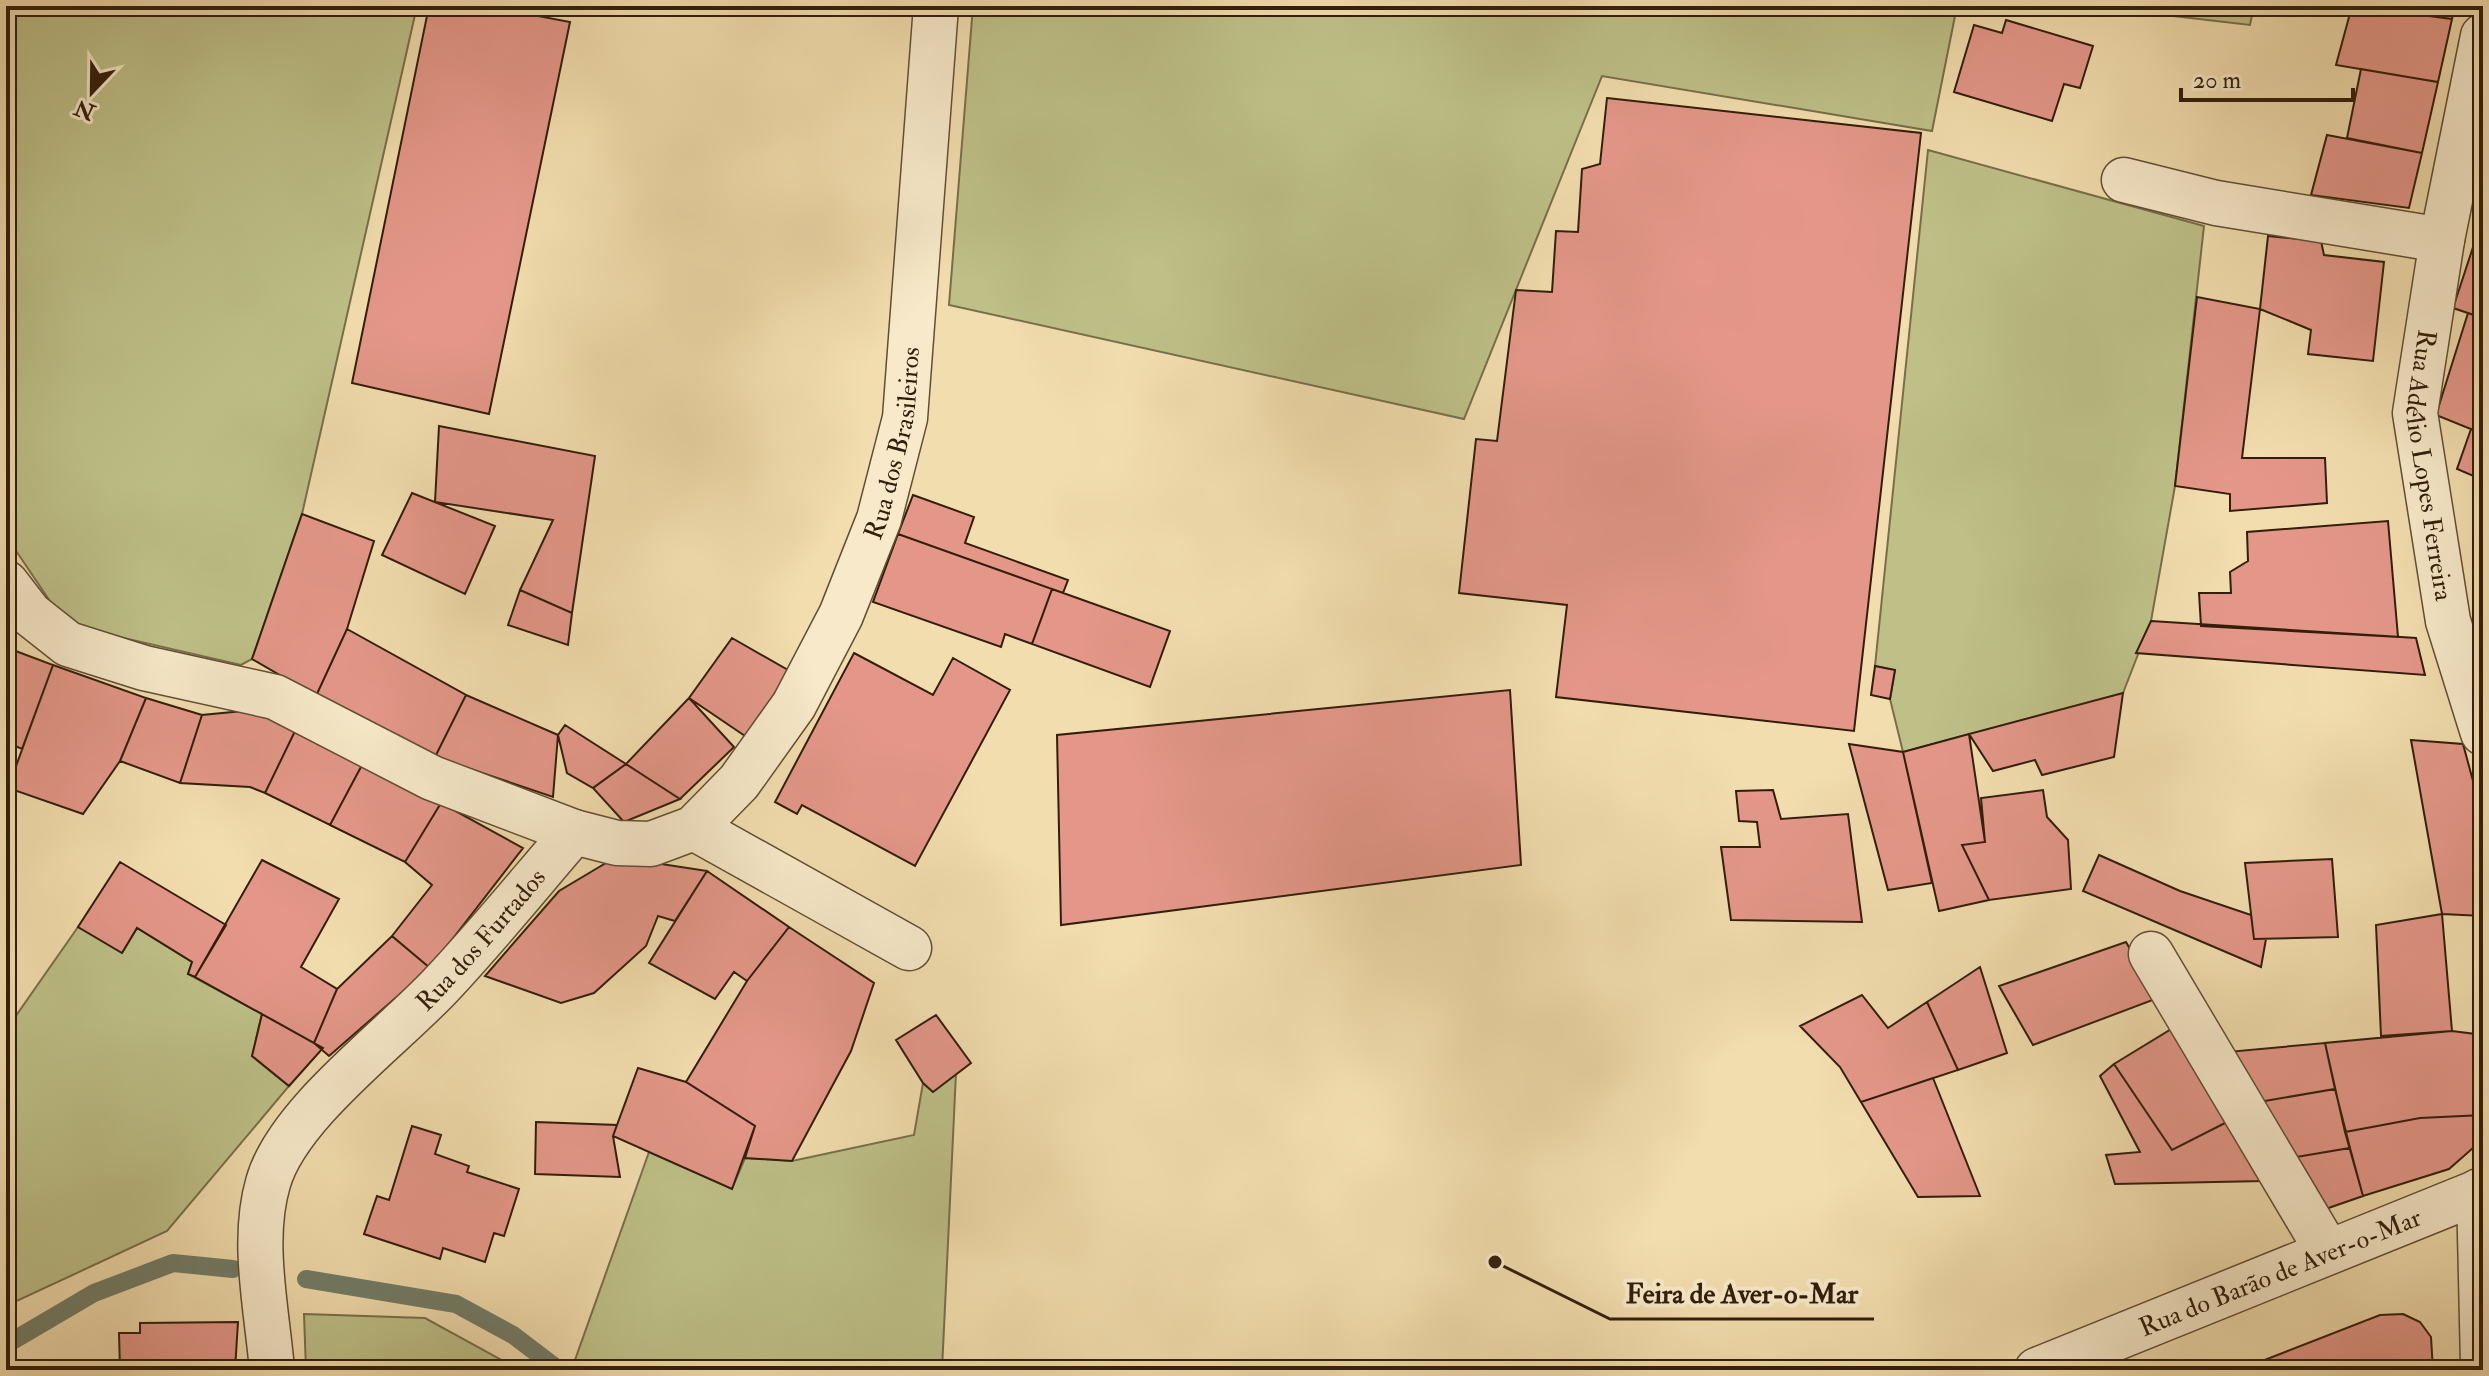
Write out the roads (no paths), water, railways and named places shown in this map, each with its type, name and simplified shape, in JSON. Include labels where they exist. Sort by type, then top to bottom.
[{"type":"street","name":"Rua dos Brasileiros","points":[[694,828],[739,782],[794,705],[841,615],[879,519],[905,418],[936,6]]},
{"type":"street","name":"Rua Adélio Lopes Ferreira","points":[[2483,36],[2442,240],[2415,413],[2448,621],[2483,733]]},
{"type":"street","points":[[2124,180],[2216,203],[2442,240]]},
{"type":"street","points":[[6,583],[30,614],[68,644],[144,668],[275,697],[432,778],[574,832],[617,843],[651,844],[694,828],[909,948]]},
{"type":"street","name":"Rua dos Furtados","points":[[272,1370],[260,1223],[268,1182],[283,1147],[307,1117],[442,984],[574,832]]},
{"type":"street","points":[[2151,954],[2328,1252]]},
{"type":"street","points":[[2481,1190],[2483,1364]]},
{"type":"street","name":"Rua do Barão de Aver-o-Mar","points":[[2037,1370],[2481,1190]]},
{"type":"waterway","points":[[6,1341],[14,1340],[94,1293],[173,1263],[233,1269]]},
{"type":"waterway","points":[[306,1279],[456,1304],[513,1335],[559,1370]]},
{"type":"place","name":"Feira de Aver-o-Mar","points":[[1495,1262]]}]
